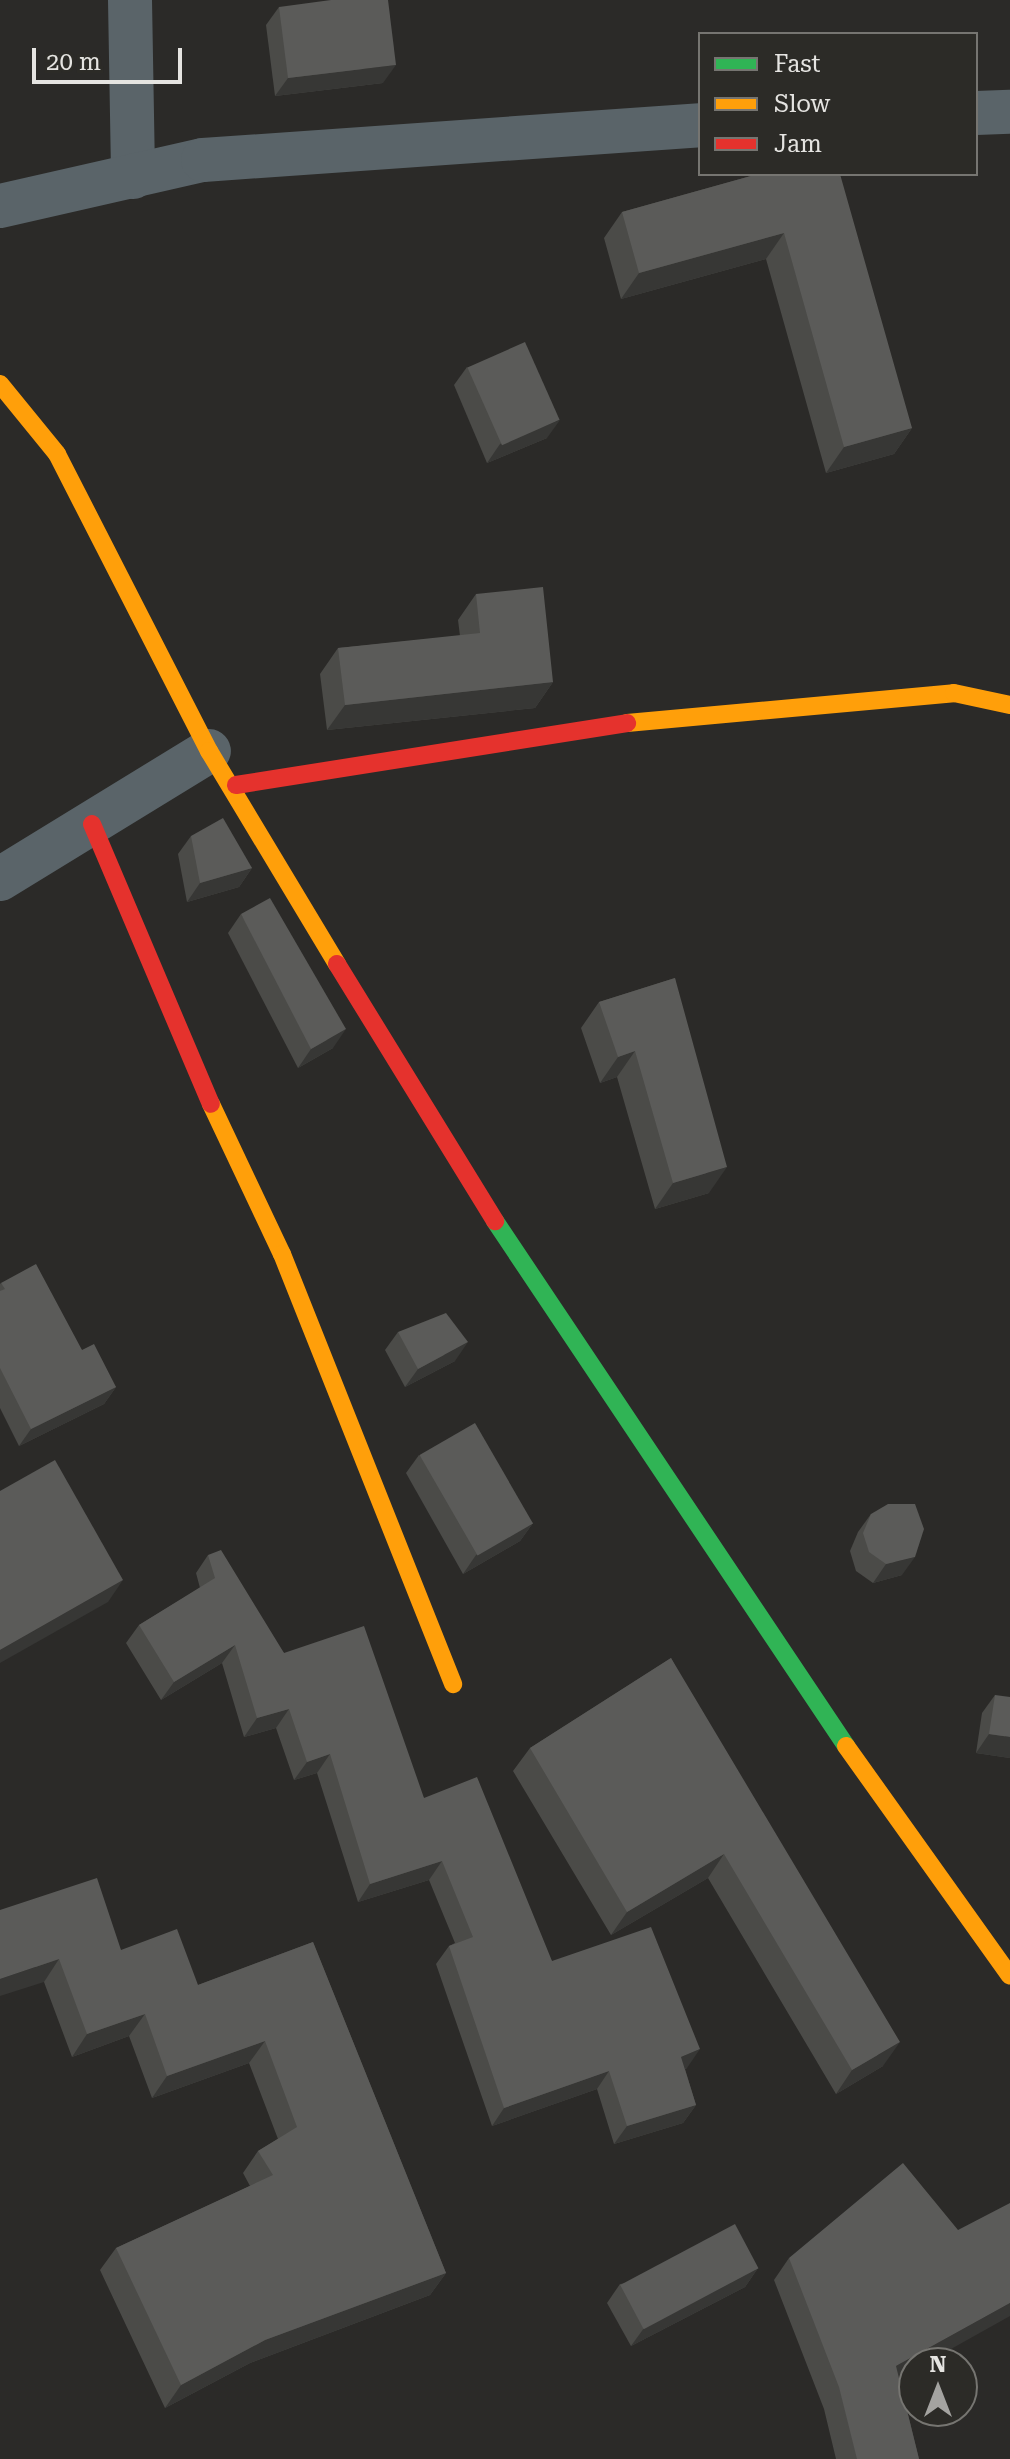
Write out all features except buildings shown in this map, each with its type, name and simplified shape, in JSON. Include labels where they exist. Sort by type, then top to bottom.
[{"type":"street","points":[[130,0],[133,177]]},
{"type":"street","points":[[978,113],[1010,112]]},
{"type":"street","points":[[0,206],[203,160],[698,125]]},
{"type":"street","points":[[0,384],[57,454],[209,751],[236,785],[443,1142],[767,1636],[1010,1976]]},
{"type":"street","points":[[236,785],[678,715],[954,693],[1010,705]]},
{"type":"street","points":[[0,879],[209,751]]},
{"type":"street","points":[[92,824],[162,998],[282,1254],[453,1684]]},
{"type":"traffic: fast","points":[[495,1221],[846,1746]]},
{"type":"traffic: slow","points":[[0,384],[57,454],[209,751],[337,964]]},
{"type":"traffic: slow","points":[[627,723],[954,693],[1010,705]]},
{"type":"traffic: slow","points":[[211,1104],[282,1254],[453,1684]]},
{"type":"traffic: slow","points":[[846,1746],[1010,1976]]},
{"type":"traffic: jam","points":[[236,785],[627,723]]},
{"type":"traffic: jam","points":[[92,824],[211,1104]]},
{"type":"traffic: jam","points":[[337,964],[495,1221]]}]
